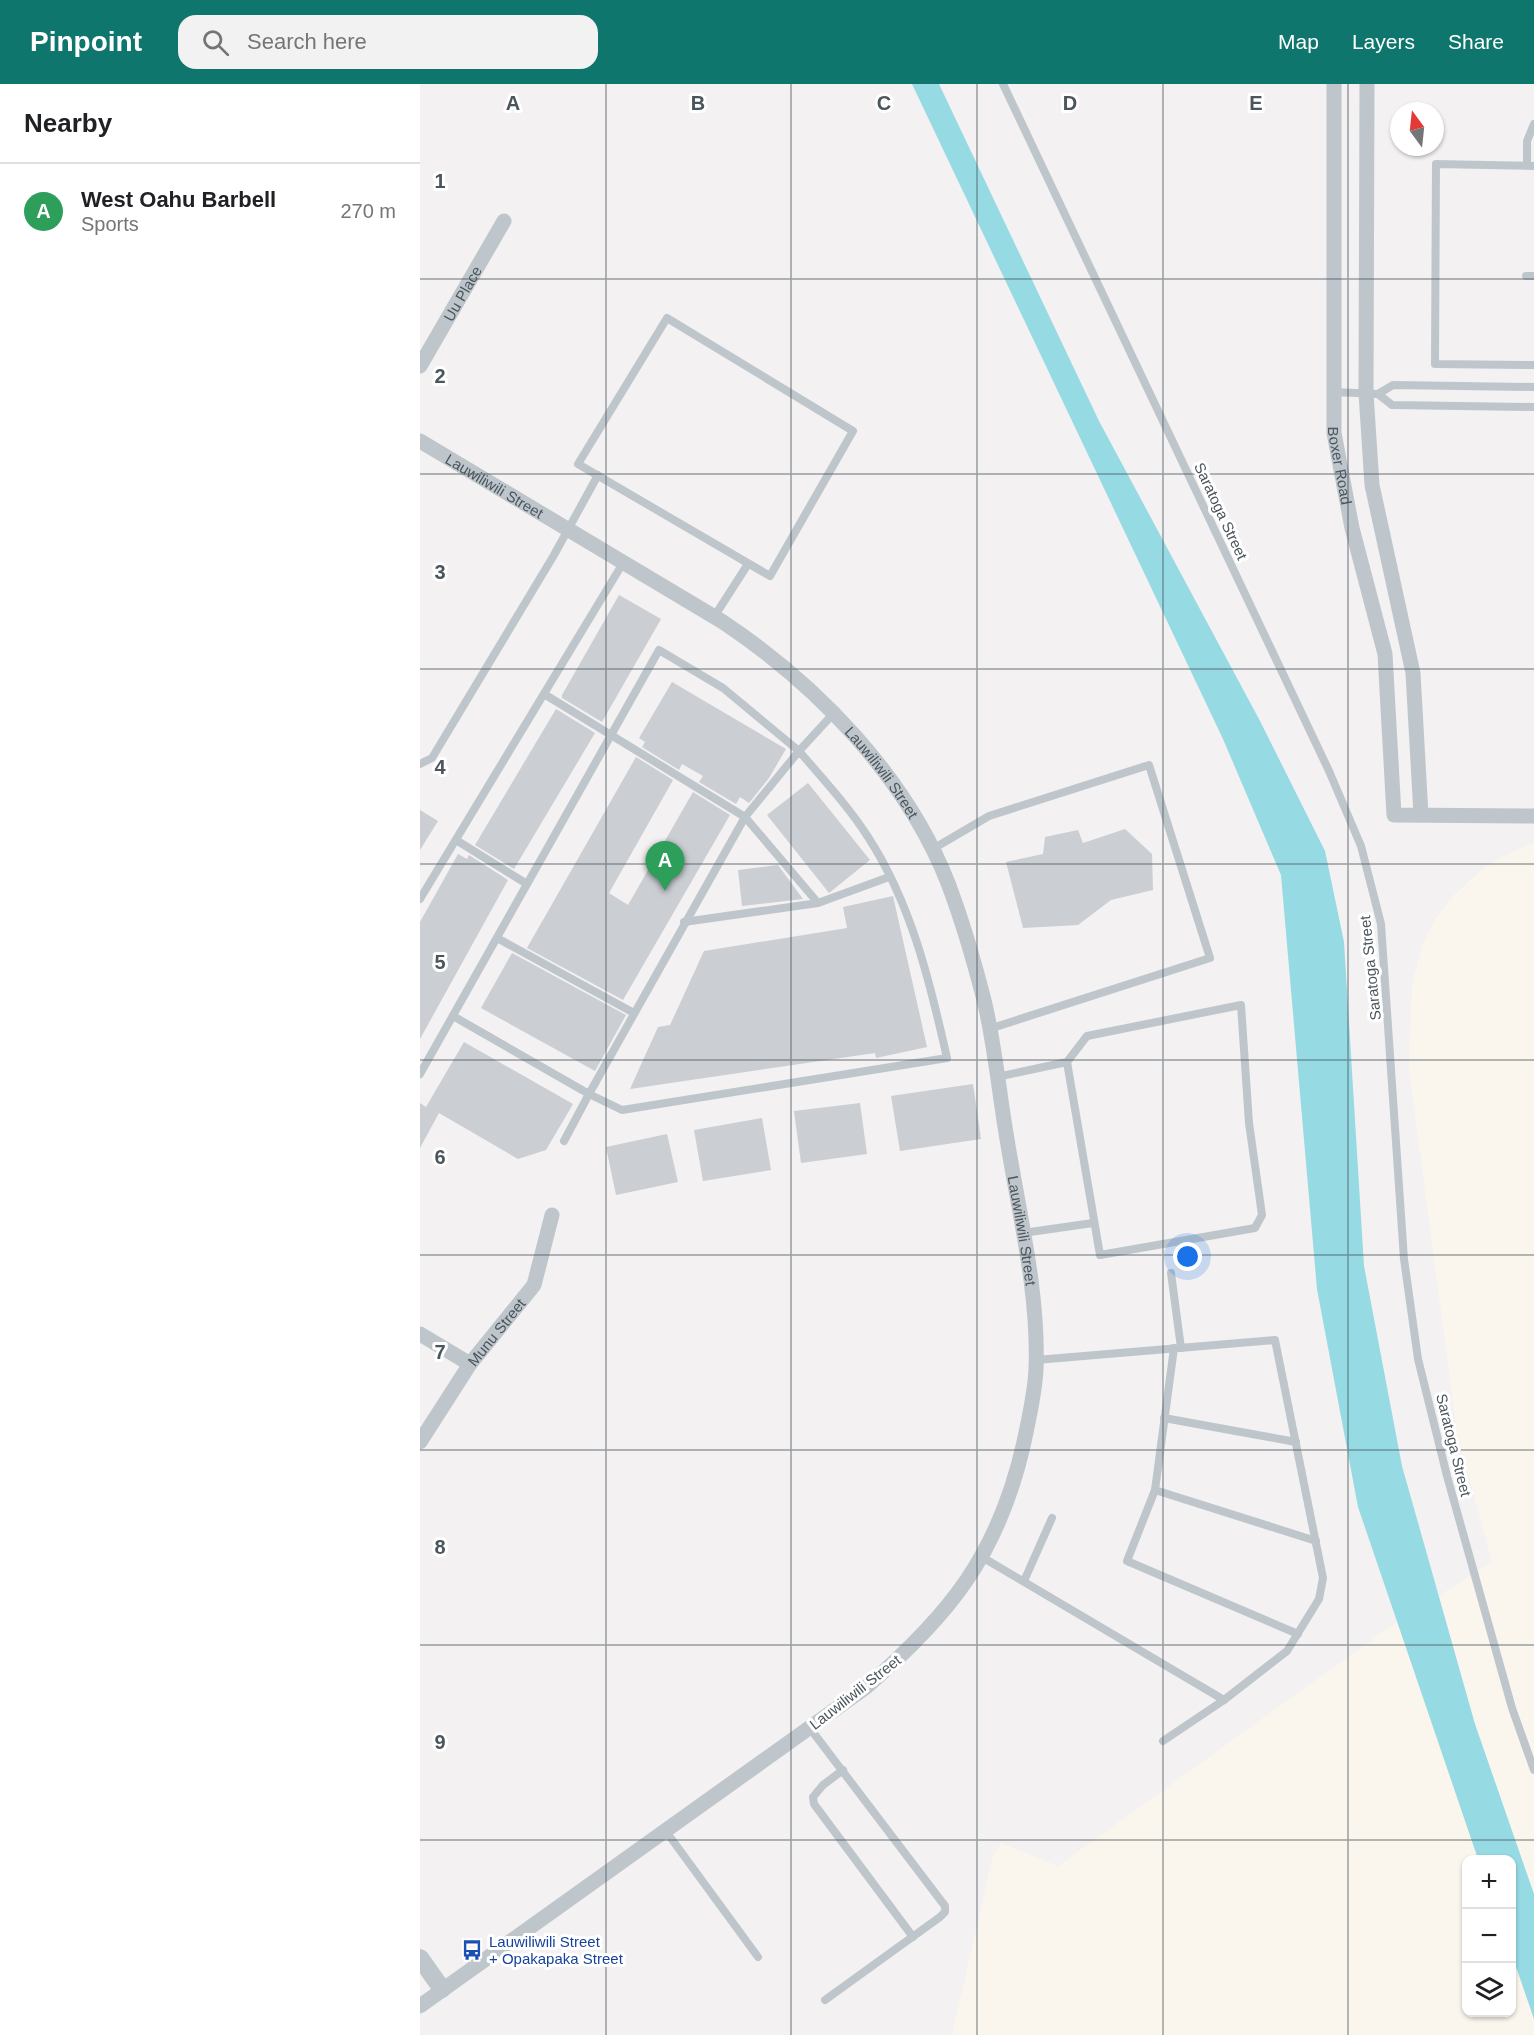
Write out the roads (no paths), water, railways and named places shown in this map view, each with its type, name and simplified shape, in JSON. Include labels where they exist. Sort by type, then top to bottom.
[{"type":"street","name":"Boxer Road","points":[[1334,84],[1334,433],[1350,517],[1384,654],[1394,815],[1534,816]]},
{"type":"street","name":"Boxer Road","points":[[1367,84],[1372,485],[1404,619],[1413,673],[1421,815]]},
{"type":"street","name":"Uu Place","points":[[420,366],[504,221]]},
{"type":"street","name":"Lauwiliwili Street","points":[[420,441],[714,617],[761,648],[833,714],[869,753],[899,794],[947,881],[984,1002],[1023,1233],[1034,1317],[1035,1360],[1029,1418],[1019,1464],[1006,1505],[982,1557],[947,1608],[914,1646],[865,1688],[420,2006]]},
{"type":"street","name":"Munu Street","points":[[420,1442],[470,1364],[534,1285],[552,1215]]},
{"type":"street","points":[[420,1334],[470,1364]]},
{"type":"street","points":[[420,1958],[442,1989]]},
{"type":"lane","name":"Saratoga Street","points":[[1003,84],[1329,771],[1361,846],[1381,924],[1404,1259],[1418,1359],[1447,1476],[1512,1708],[1534,1770]]},
{"type":"lane","points":[[1534,124],[1527,141],[1530,166],[1436,164],[1435,364],[1534,365]]},
{"type":"lane","points":[[667,318],[853,431],[770,576],[748,564],[578,464],[667,318]]},
{"type":"lane","points":[[1334,392],[1372,393],[1393,385],[1534,387]]},
{"type":"lane","points":[[1372,393],[1392,405],[1534,407]]},
{"type":"lane","points":[[420,764],[432,758],[568,530],[598,475]]},
{"type":"lane","points":[[420,899],[623,563]]},
{"type":"lane","points":[[714,617],[748,564]]},
{"type":"lane","points":[[420,1074],[659,650],[723,688],[799,751],[843,801],[870,840],[902,903],[928,974],[947,1058],[622,1110],[589,1094],[453,1016]]},
{"type":"lane","points":[[544,694],[745,817],[818,903]]},
{"type":"lane","points":[[564,1141],[684,922],[745,817],[799,751],[833,714]]},
{"type":"lane","points":[[931,850],[989,816],[1149,765],[1210,958],[989,1029]]},
{"type":"lane","points":[[456,840],[527,884]]},
{"type":"lane","points":[[684,922],[818,903],[889,877]]},
{"type":"lane","points":[[497,938],[634,1013]]},
{"type":"lane","points":[[997,1077],[1067,1062],[1087,1036],[1242,1005],[1249,1122],[1262,1215],[1255,1228],[1100,1255],[1067,1062]]},
{"type":"lane","points":[[1023,1233],[1093,1223]]},
{"type":"lane","points":[[1171,1273],[1178,1348],[1164,1418],[1155,1490],[1127,1561],[1298,1634]]},
{"type":"lane","points":[[1035,1360],[1275,1340],[1323,1578],[1319,1599],[1287,1651],[1224,1700],[1163,1741]]},
{"type":"lane","points":[[1164,1418],[1296,1442]]},
{"type":"lane","points":[[1155,1490],[1316,1541]]},
{"type":"lane","points":[[1024,1581],[1052,1518]]},
{"type":"lane","points":[[982,1557],[1224,1700]]},
{"type":"lane","points":[[809,1727],[944,1900],[945,1912],[825,2000]]},
{"type":"lane","points":[[843,1770],[817,1791],[813,1797],[814,1804],[913,1936]]},
{"type":"lane","points":[[665,1830],[758,1957]]},
{"type":"water","points":[[912,84],[939,84],[1099,421],[1260,721],[1325,851],[1344,942],[1364,1266],[1402,1466],[1475,1724],[1534,1894],[1534,2019],[1516,1967],[1516,1855],[1477,1855],[1358,1507],[1317,1289],[1281,875],[1223,739]]},
{"type":"place","name":"West Oahu Barbell","points":[[665,891]]},
{"type":"place","name":"Lauwiliwili Street + Opakapaka Street","points":[[472,1950]]}]
